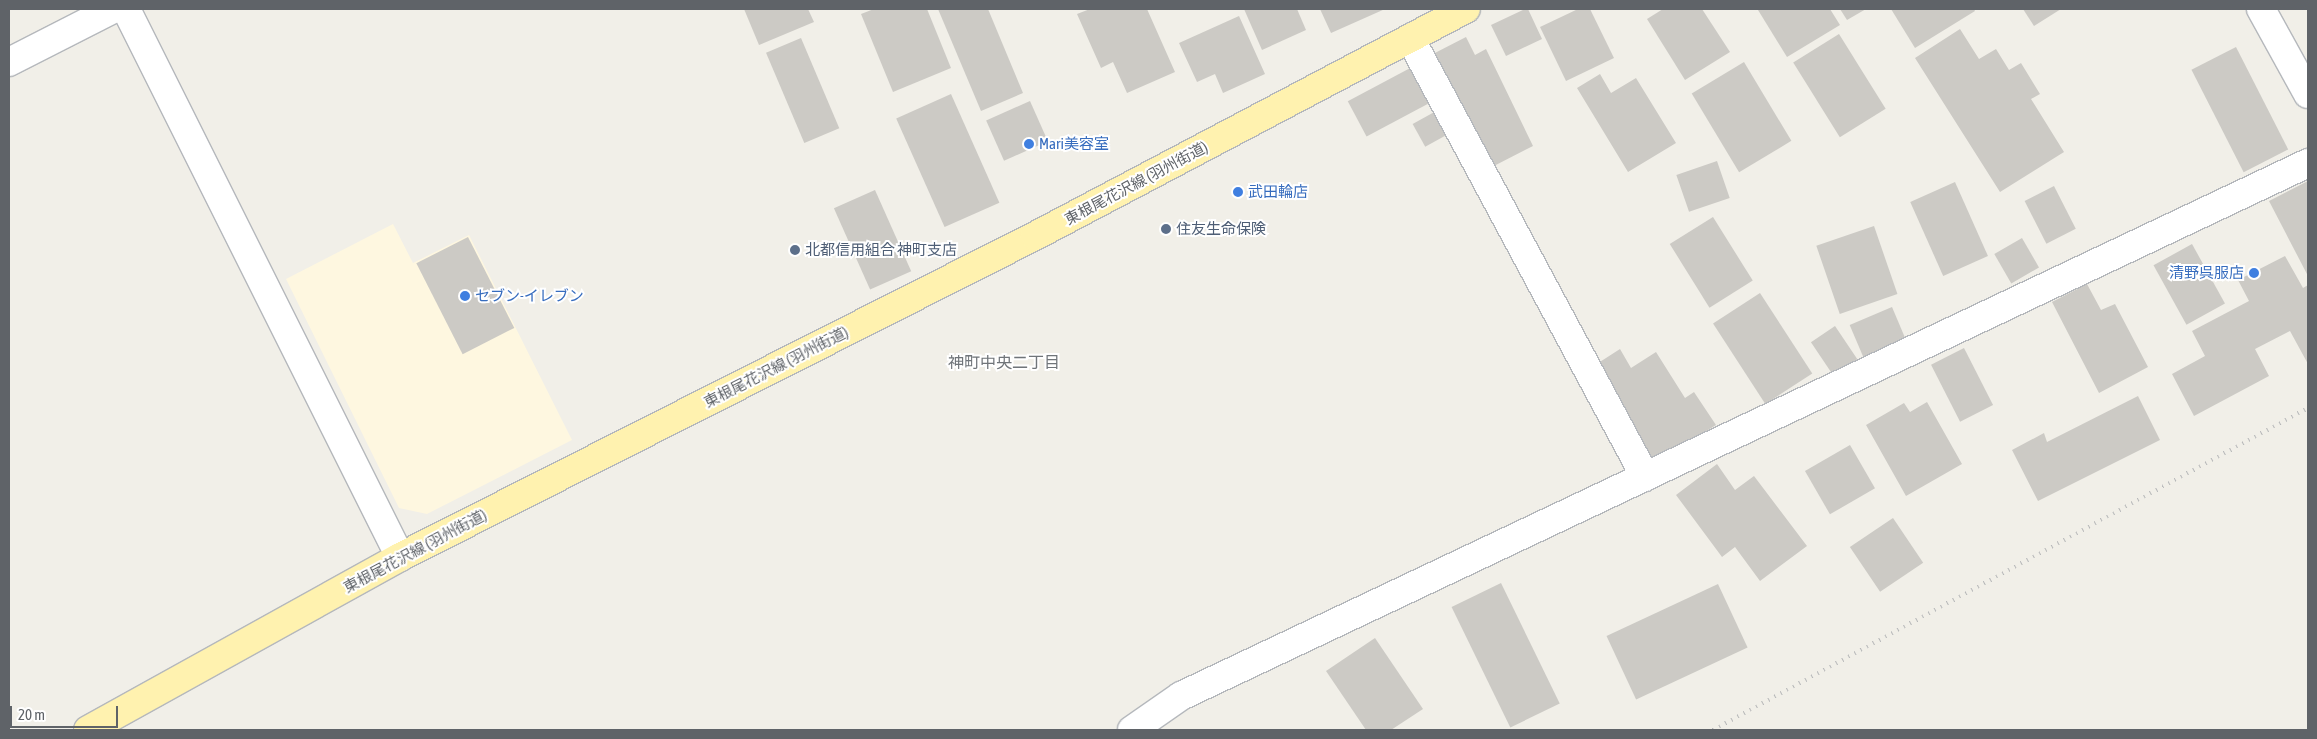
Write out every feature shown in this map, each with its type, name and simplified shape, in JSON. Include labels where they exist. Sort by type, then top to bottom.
[{"type":"main road","name":"東根尾花沢線 (羽州街道)","points":[[88,730],[400,557],[1035,236],[1466,9]]},
{"type":"street","points":[[9,62],[112,9]]},
{"type":"street","points":[[126,9],[400,557]]},
{"type":"street","points":[[2261,9],[2308,94]]},
{"type":"street","points":[[1410,38],[1645,477]]},
{"type":"street","points":[[1132,730],[1181,696],[2308,163]]},
{"type":"shaded area","points":[[393,224],[413,263],[469,235],[572,440],[427,514],[399,508],[286,279]]},
{"type":"building","points":[[744,9],[808,9],[814,22],[759,45]]},
{"type":"building","points":[[874,9],[927,9],[951,68],[893,92],[861,14]]},
{"type":"building","points":[[938,9],[988,9],[1023,93],[981,111]]},
{"type":"building","points":[[1090,9],[1147,9],[1175,72],[1127,93],[1113,62],[1101,68],[1077,14]]},
{"type":"building","points":[[1244,9],[1297,9],[1306,30],[1262,50]]},
{"type":"building","points":[[1320,9],[1385,9],[1331,33]]},
{"type":"building","points":[[1528,9],[1542,39],[1506,56],[1491,25]]},
{"type":"building","points":[[1578,9],[1590,9],[1614,58],[1566,81],[1540,27]]},
{"type":"building","points":[[1663,9],[1702,9],[1730,52],[1685,80],[1647,19]]},
{"type":"building","points":[[1830,9],[1840,25],[1787,57],[1758,10]]},
{"type":"building","points":[[1840,9],[1866,9],[1847,20]]},
{"type":"building","points":[[1891,9],[1974,9],[1975,11],[1915,48]]},
{"type":"building","points":[[2023,9],[2061,9],[2034,26]]},
{"type":"building","points":[[1239,16],[1265,74],[1223,93],[1215,74],[1197,82],[1179,43]]},
{"type":"building","points":[[1960,29],[1979,59],[1996,49],[2009,70],[2021,63],[2040,94],[2031,99],[2064,152],[2000,192],[1915,58]]},
{"type":"building","points":[[1839,34],[1886,109],[1840,137],[1793,63]]},
{"type":"building","points":[[1466,37],[1475,55],[1486,49],[1533,146],[1488,169],[1431,55]]},
{"type":"building","points":[[801,38],[839,128],[804,143],[766,53]]},
{"type":"building","points":[[2236,47],[2288,149],[2244,172],[2191,70]]},
{"type":"building","points":[[1744,62],[1791,141],[1739,172],[1692,93]]},
{"type":"building","points":[[1414,66],[1433,101],[1367,137],[1348,101]]},
{"type":"building","points":[[1600,74],[1611,93],[1636,78],[1676,143],[1628,172],[1577,88]]},
{"type":"building","points":[[951,94],[999,203],[945,227],[896,118]]},
{"type":"building","points":[[1030,101],[1048,141],[1004,161],[986,121]]},
{"type":"building","points":[[1438,110],[1451,133],[1425,147],[1413,124]]},
{"type":"building","points":[[1717,161],[1730,198],[1689,212],[1676,175]]},
{"type":"building","points":[[2308,181],[2308,276],[2269,201]]},
{"type":"building","points":[[1955,182],[1988,256],[1943,276],[1910,202]]},
{"type":"building","points":[[2054,186],[2076,229],[2046,244],[2025,201]]},
{"type":"building","points":[[875,190],[911,271],[870,290],[834,208]]},
{"type":"building","points":[[1713,217],[1753,281],[1709,308],[1670,244]]},
{"type":"building","points":[[1874,226],[1897,294],[1840,314],[1816,246]]},
{"type":"building","name":"セブン-イレブン","points":[[468,237],[514,328],[463,354],[416,263]]},
{"type":"building","points":[[2022,238],[2039,267],[2011,283],[1994,254]]},
{"type":"building","points":[[2192,244],[2225,303],[2186,325],[2154,265]]},
{"type":"building","points":[[2285,256],[2303,288],[2308,285],[2308,364],[2290,331],[2255,349],[2269,376],[2194,416],[2172,374],[2205,356],[2192,331],[2249,301],[2238,280]]},
{"type":"building","points":[[2087,284],[2101,310],[2115,304],[2148,367],[2099,393],[2052,302]]},
{"type":"building","points":[[1760,293],[1812,374],[1765,404],[1713,323]]},
{"type":"building","points":[[1892,307],[1906,340],[1864,358],[1850,325]]},
{"type":"building","points":[[1835,326],[1857,359],[1833,375],[1811,342]]},
{"type":"building","points":[[1964,348],[1993,405],[1960,422],[1931,365]]},
{"type":"building","points":[[1620,349],[1631,368],[1656,352],[1685,398],[1694,392],[1716,425],[1654,464],[1592,367]]},
{"type":"building","points":[[2138,396],[2160,440],[2038,501],[2012,450],[2044,433],[2047,442]]},
{"type":"building","points":[[1927,402],[1962,464],[1906,496],[1866,425],[1904,403],[1910,412]]},
{"type":"building","points":[[1850,445],[1875,488],[1830,514],[1805,471]]},
{"type":"building","points":[[1717,464],[1735,490],[1754,476],[1807,546],[1760,581],[1735,547],[1722,557],[1676,495]]},
{"type":"building","points":[[1893,518],[1923,563],[1880,592],[1850,547]]},
{"type":"building","points":[[1501,583],[1560,703],[1510,728],[1452,607]]},
{"type":"building","points":[[1718,584],[1748,647],[1636,699],[1607,636]]},
{"type":"building","points":[[1375,638],[1423,709],[1391,730],[1366,730],[1326,671]]},
{"type":"railway","points":[[1713,730],[2308,408]]},
{"type":"place","name":"Mari美容室","points":[[1029,144]]},
{"type":"place","name":"武田輪店","points":[[1238,192]]},
{"type":"place","name":"住友生命保険","points":[[1166,229]]},
{"type":"place","name":"北都信用組合 神町支店","points":[[795,250]]},
{"type":"place","name":"清野呉服店","points":[[2254,273]]},
{"type":"place","name":"セブン-イレブン","points":[[465,296]]},
{"type":"district","name":"神町中央二丁目","points":[[1004,362]]}]
